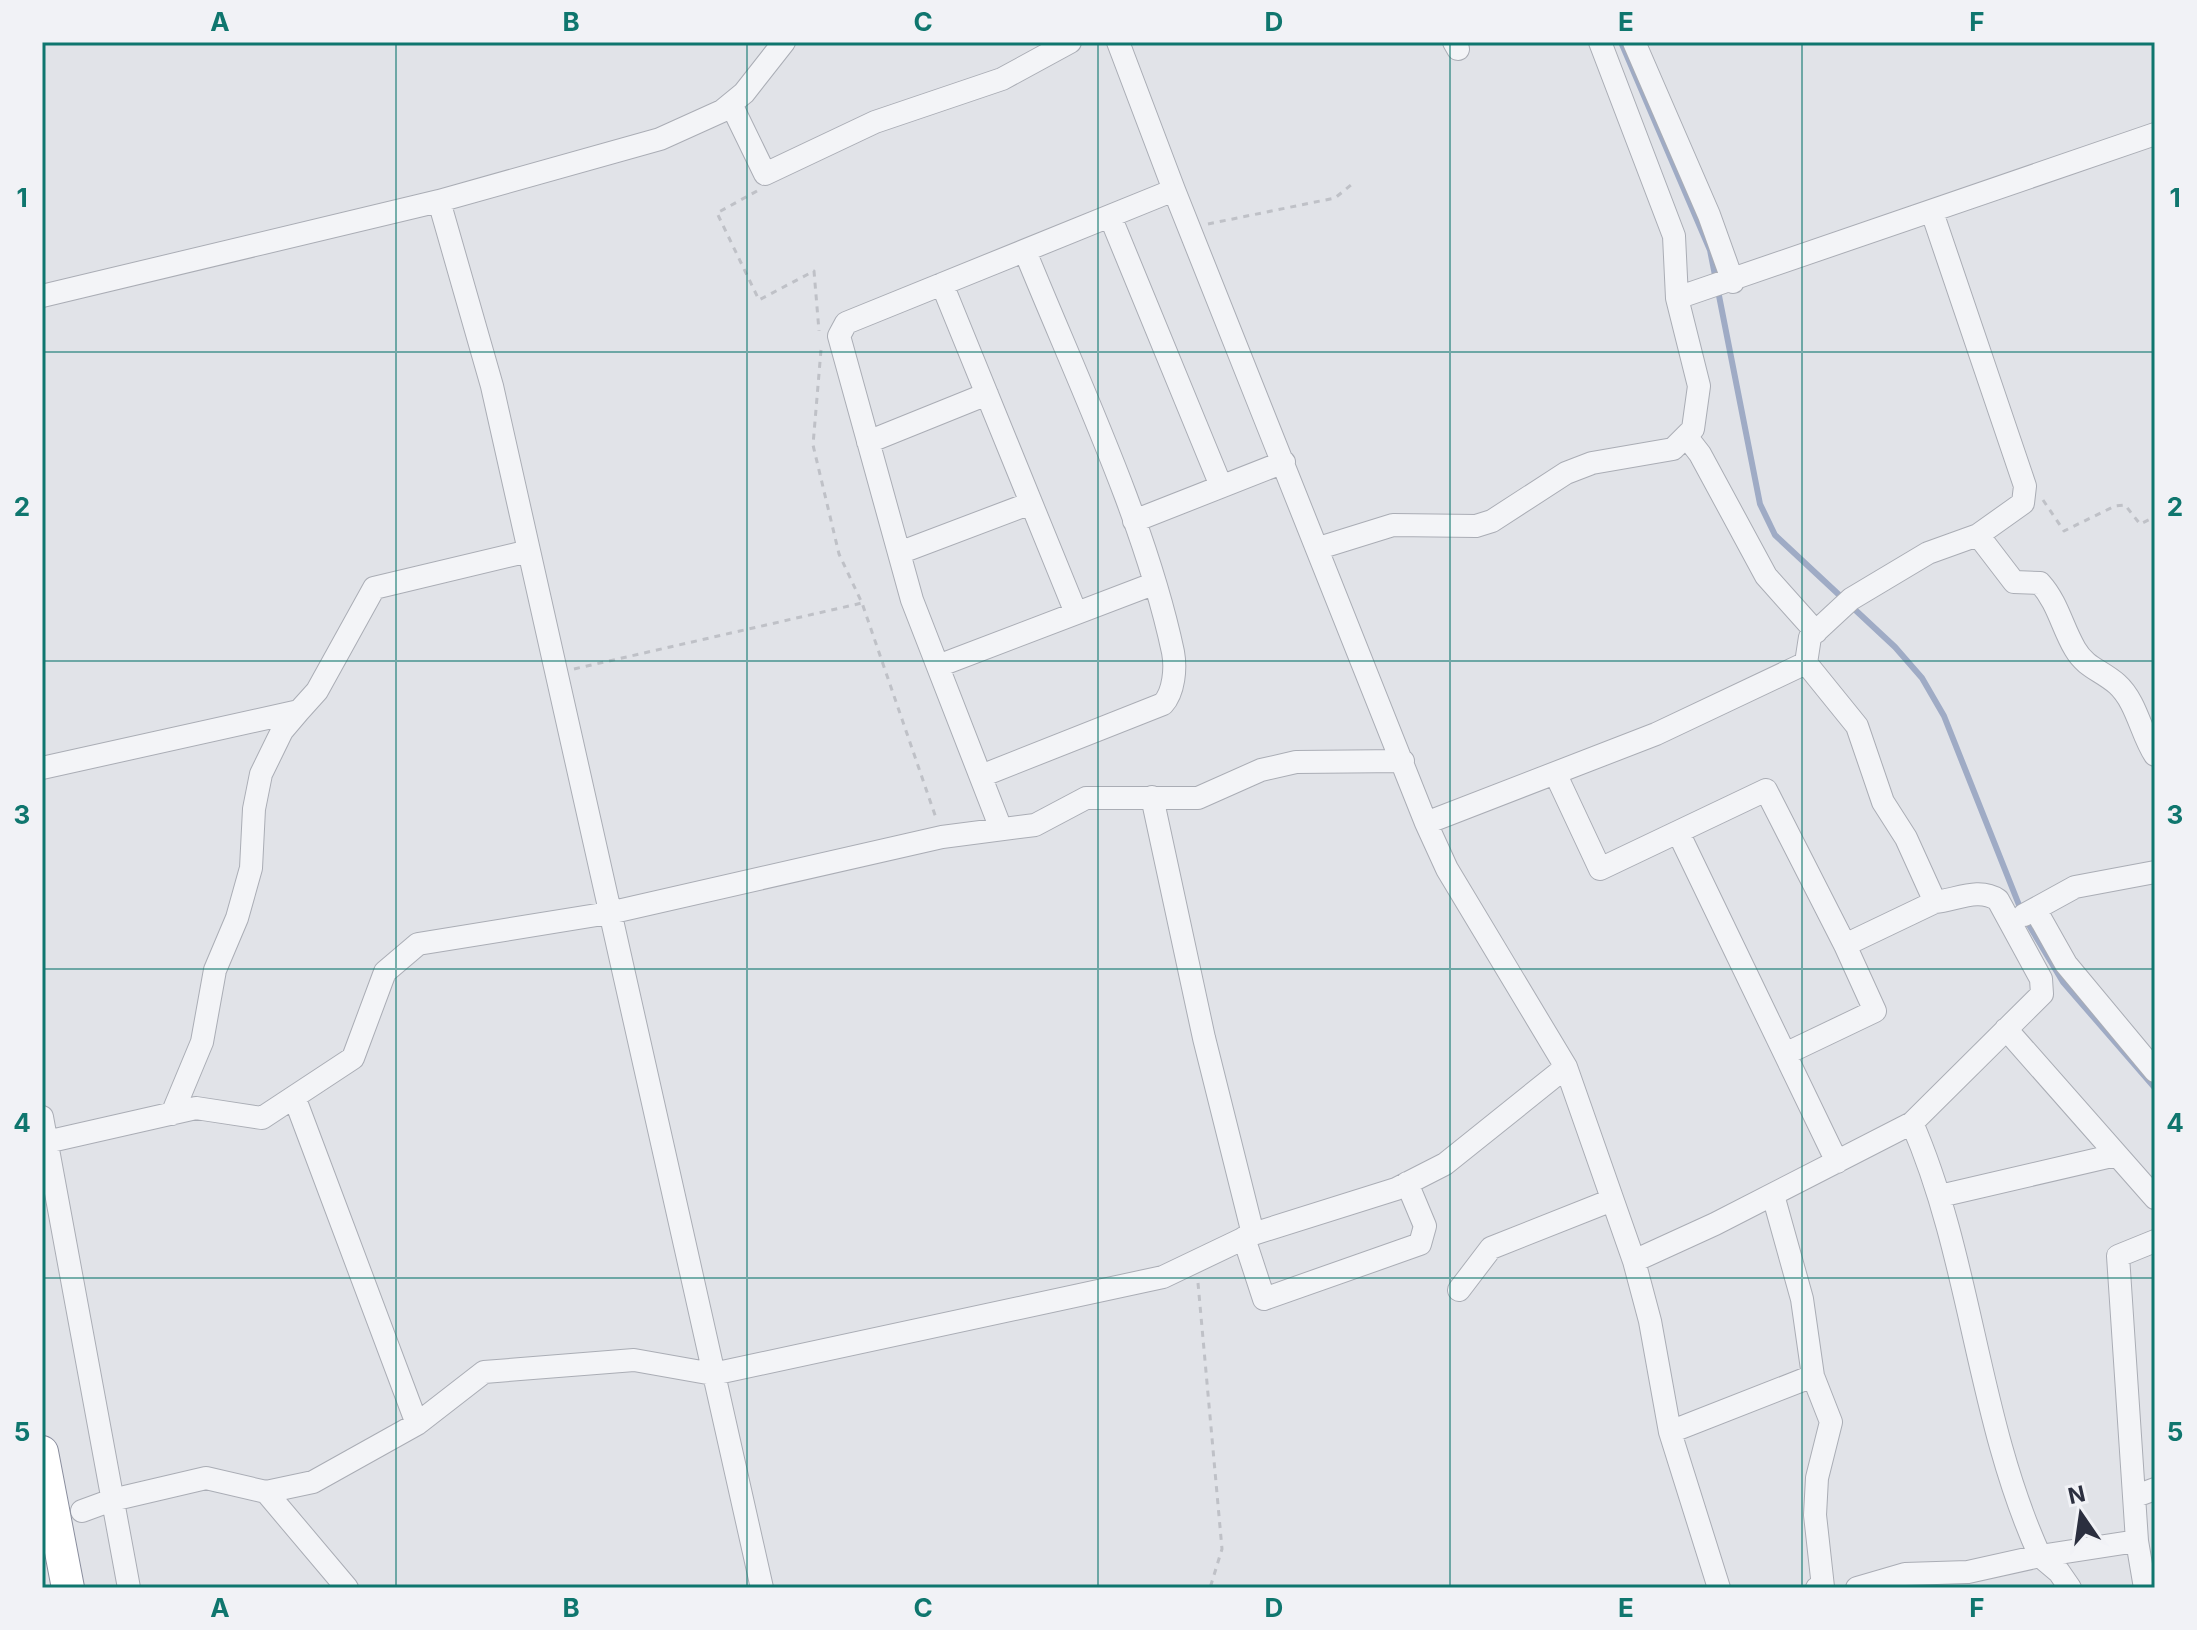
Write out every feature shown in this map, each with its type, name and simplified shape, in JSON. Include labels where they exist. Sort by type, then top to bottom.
[{"type":"highway","points":[[42,1452],[68,1588]]},
{"type":"street","points":[[42,296],[439,201],[660,139],[697,125],[731,104],[784,42]]},
{"type":"street","points":[[731,104],[765,174],[875,122],[1002,79],[1070,42]]},
{"type":"street","points":[[1118,42],[1426,823],[1447,869],[1566,1067],[1634,1261],[1650,1321],[1670,1432],[1719,1588]]},
{"type":"street","points":[[1319,548],[1393,525],[1476,526],[1492,521],[1566,473],[1592,463],[1673,449],[1693,429],[1699,386],[1674,236],[1600,42]]},
{"type":"street","points":[[1634,42],[1709,215],[1728,283]]},
{"type":"street","points":[[1684,296],[2155,134]]},
{"type":"street","points":[[1001,829],[912,600],[839,336],[846,323],[1174,190]]},
{"type":"street","points":[[439,201],[492,386],[762,1588]]},
{"type":"street","points":[[1932,212],[2025,486],[2023,503],[1978,535],[1928,553],[1847,603],[1810,637],[1806,663],[1857,726],[1883,802],[1906,838],[1935,902]]},
{"type":"street","points":[[1110,216],[1221,486]]},
{"type":"street","points":[[981,776],[1163,704],[1171,696],[1174,655],[1134,521],[1025,251]]},
{"type":"street","points":[[942,284],[1076,613]]},
{"type":"street","points":[[868,442],[987,394]]},
{"type":"street","points":[[1686,436],[1700,454],[1766,576],[1816,632]]},
{"type":"street","points":[[1134,521],[1284,462]]},
{"type":"street","points":[[899,553],[1031,503]]},
{"type":"street","points":[[1978,535],[2014,582],[2040,583],[2052,596],[2073,646],[2086,666],[2118,685],[2134,709],[2155,755]]},
{"type":"street","points":[[172,1114],[202,1042],[215,970],[237,918],[251,868],[254,809],[261,774],[282,731],[317,691],[374,588],[529,551]]},
{"type":"street","points":[[938,666],[1153,584]]},
{"type":"street","points":[[1426,823],[1656,734],[1806,663]]},
{"type":"street","points":[[42,768],[299,711]]},
{"type":"street","points":[[45,1142],[196,1108],[262,1118],[353,1058],[385,972],[418,944],[609,913],[942,837],[1035,825],[1086,798],[1198,798],[1261,770],[1296,762],[1403,761]]},
{"type":"street","points":[[1556,775],[1600,869],[1766,790],[1875,1011],[1785,1054]]},
{"type":"street","points":[[1152,797],[1264,1299],[1420,1244],[1425,1226],[1407,1183]]},
{"type":"street","points":[[1678,832],[1837,1162]]},
{"type":"street","points":[[2023,917],[2075,887],[2155,872]]},
{"type":"street","points":[[1845,945],[1935,902],[1976,893],[1991,895],[2023,917],[2155,1071]]},
{"type":"street","points":[[1634,1261],[1773,1195],[1912,1123],[2042,994],[2041,979],[2023,917]]},
{"type":"street","points":[[2006,1029],[2155,1198]]},
{"type":"street","points":[[82,1511],[112,1500],[206,1478],[266,1492],[313,1482],[417,1424],[484,1372],[634,1360],[713,1374],[1163,1277],[1248,1236],[1407,1183],[1445,1164],[1566,1067]]},
{"type":"street","points":[[295,1099],[417,1424]]},
{"type":"street","points":[[42,1117],[129,1588]]},
{"type":"street","points":[[1912,1123],[1940,1196],[1988,1401],[2040,1556],[2059,1572],[2070,1588]]},
{"type":"street","points":[[1940,1196],[2116,1155]]},
{"type":"street","points":[[1773,1195],[1802,1299],[1813,1376],[1831,1422],[1817,1478],[1815,1515],[1821,1588]]},
{"type":"street","points":[[1459,1290],[1491,1248],[1612,1200]]},
{"type":"street","points":[[2145,1588],[2137,1541],[2145,1492],[2118,1256],[2155,1241]]},
{"type":"street","points":[[1670,1432],[1813,1376]]},
{"type":"street","points":[[266,1492],[347,1588]]},
{"type":"street","points":[[1857,1588],[1905,1574],[1968,1572],[2040,1556],[2137,1541]]},
{"type":"path","points":[[765,174],[770,184],[717,213],[759,300],[814,271],[819,334]]},
{"type":"path","points":[[1189,228],[1335,198],[1351,185]]},
{"type":"path","points":[[821,350],[813,445],[839,554],[862,603],[942,837]]},
{"type":"path","points":[[2024,496],[2045,501],[2064,531],[2115,506],[2125,505],[2140,524],[2155,517]]},
{"type":"path","points":[[555,673],[862,603]]},
{"type":"path","points":[[1197,1259],[1222,1549],[1210,1588]]},
{"type":"waterway","points":[[1621,42],[1710,250],[1760,504],[1775,535],[1895,647],[1922,678],[1944,716],[2021,910]]},
{"type":"waterway","points":[[2026,920],[2063,982],[2155,1088]]}]
